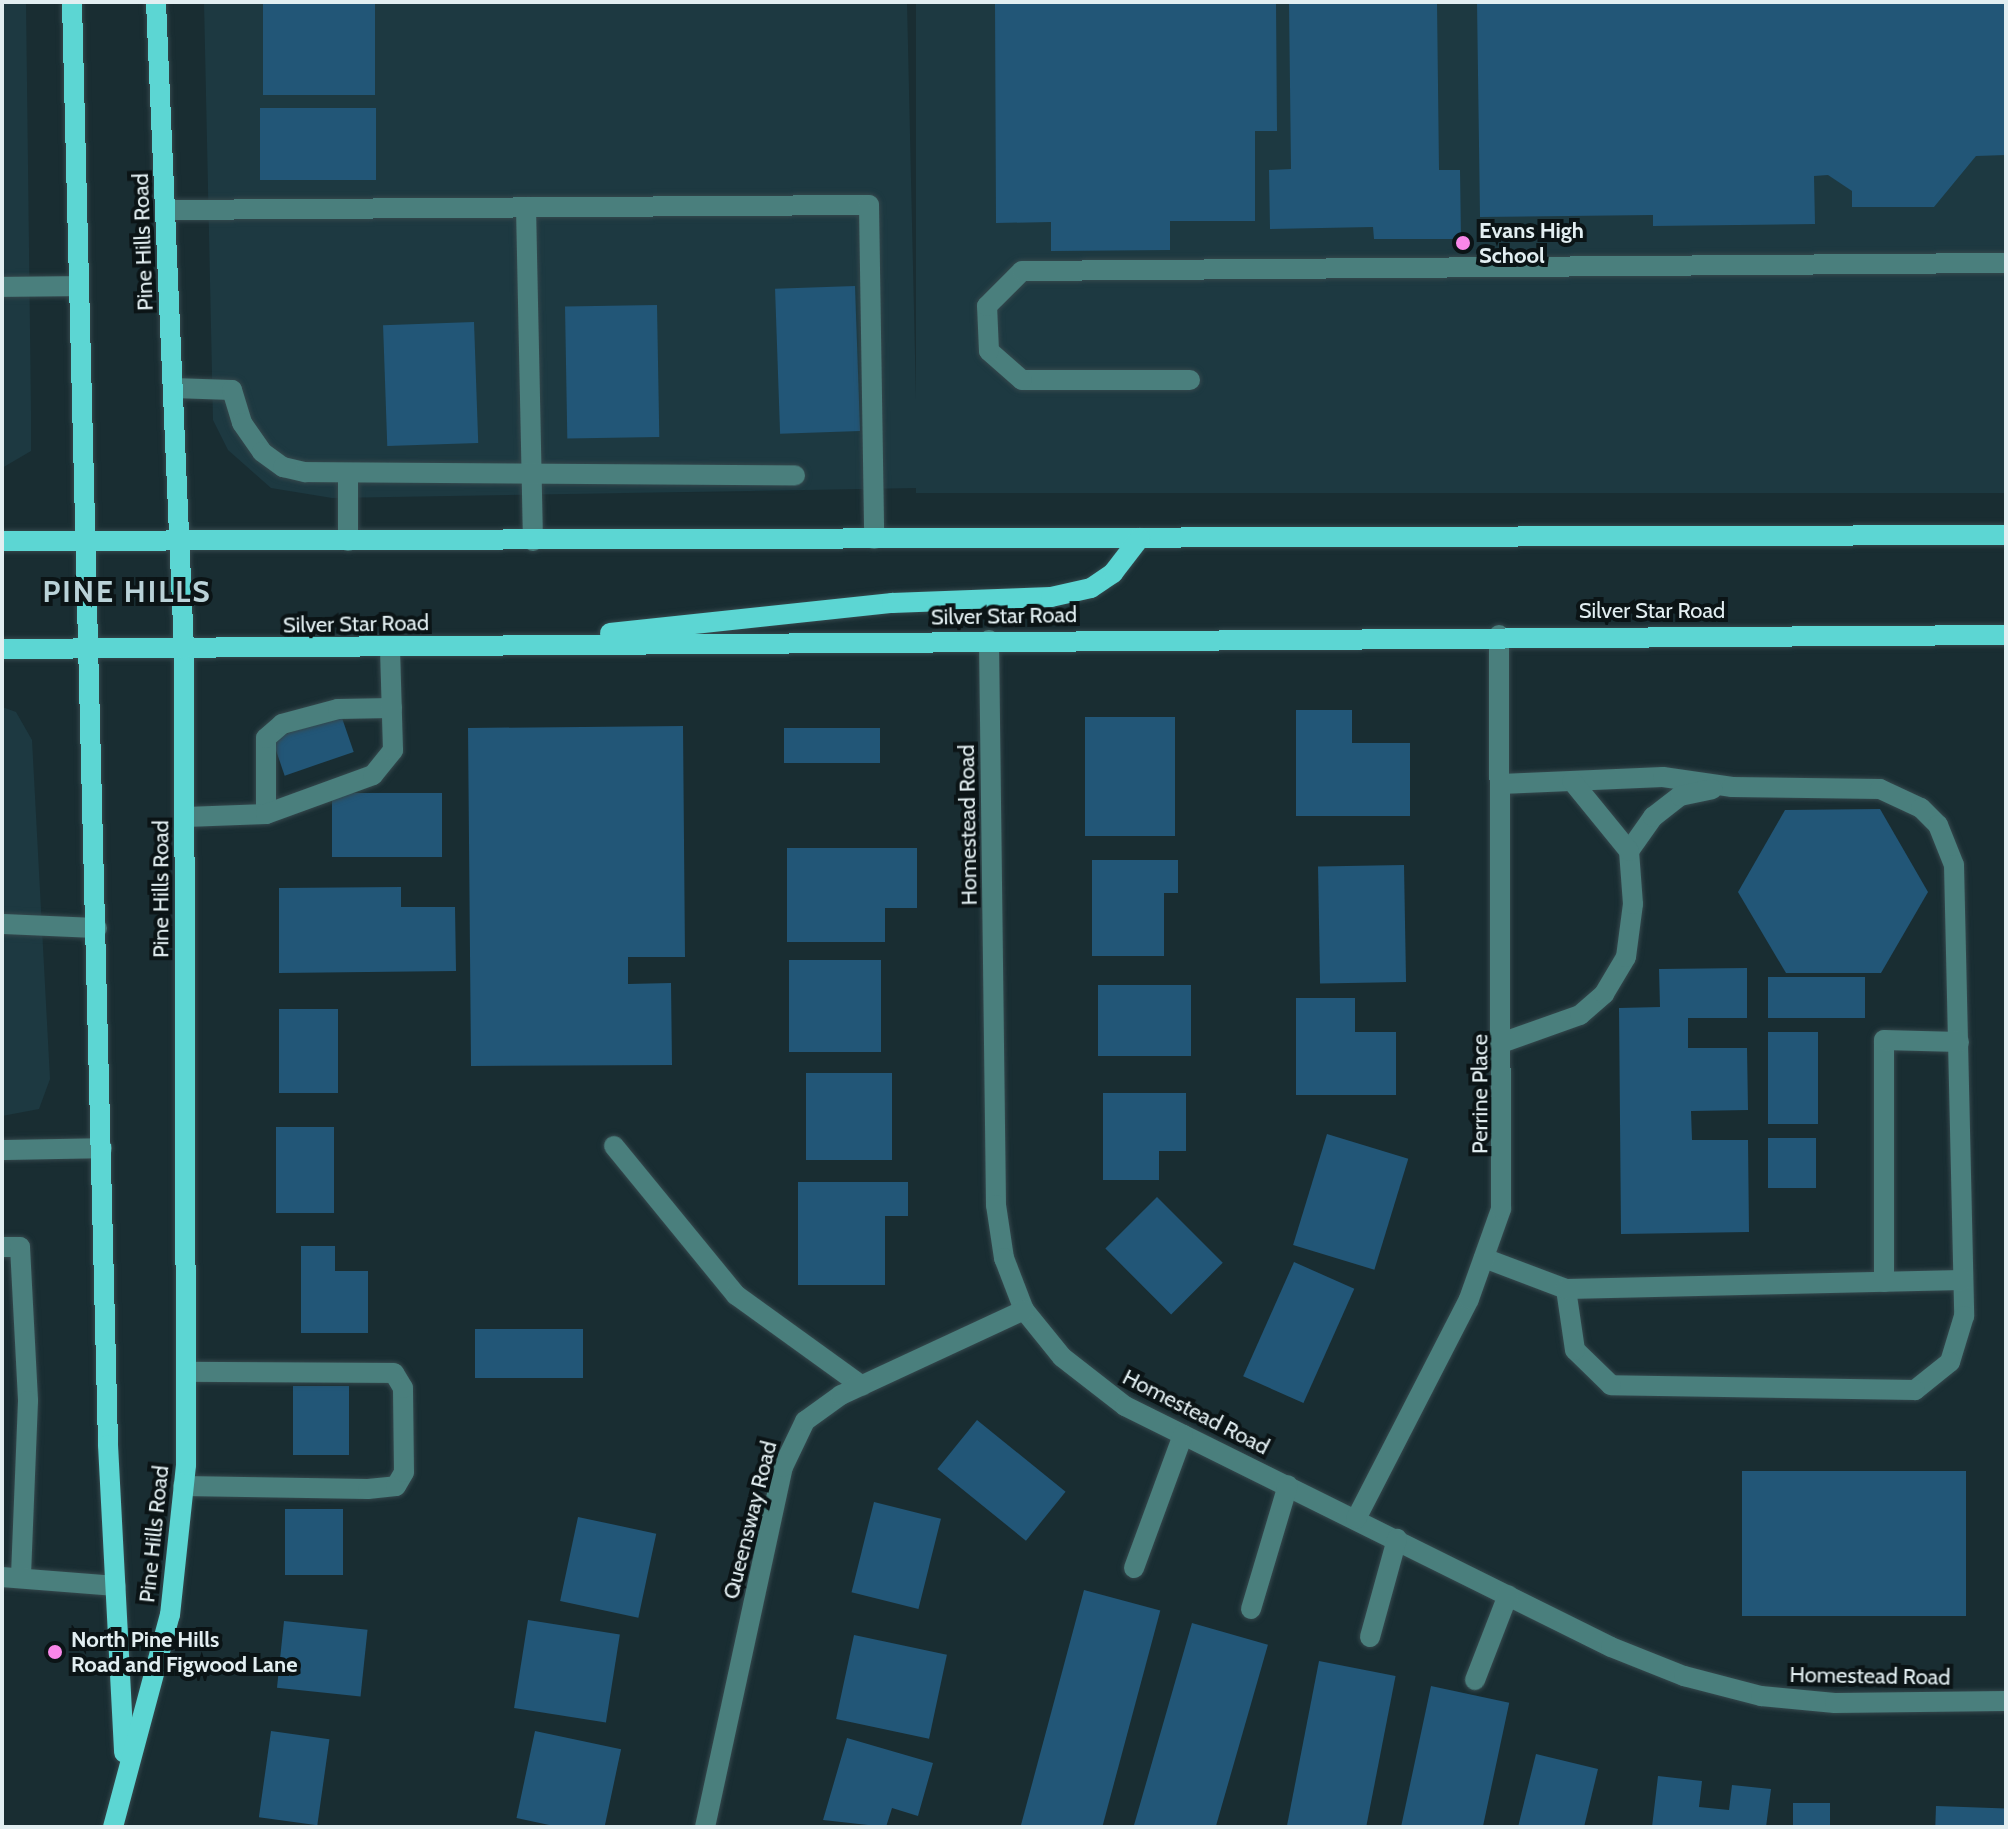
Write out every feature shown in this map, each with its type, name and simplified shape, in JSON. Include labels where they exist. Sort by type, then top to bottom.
[{"type":"main road","name":"Pine Hills Road","points":[[72,2],[102,1148],[125,1769]]},
{"type":"main road","name":"Pine Hills Road","points":[[113,1827],[125,1769],[170,1615],[183,1486],[187,1372],[184,649],[156,2]]},
{"type":"main road","points":[[2,541],[2006,535]]},
{"type":"main road","points":[[491,646],[892,603],[1051,597],[1091,588],[1113,573],[1140,538]]},
{"type":"main road","name":"Silver Star Road","points":[[2,649],[1499,635],[2006,635]]},
{"type":"street","points":[[165,210],[869,205],[874,539]]},
{"type":"street","points":[[526,207],[533,541]]},
{"type":"street","points":[[1190,380],[1022,380],[989,351],[987,306],[1022,271],[2006,263]]},
{"type":"street","points":[[2,287],[79,286]]},
{"type":"street","points":[[173,388],[232,390],[242,423],[262,452],[283,467],[348,475],[795,475]]},
{"type":"street","points":[[348,475],[348,541]]},
{"type":"street","name":"Perrine Place","points":[[1356,1519],[1484,1258],[1503,1184],[1499,635]]},
{"type":"street","name":"Homestead Road","points":[[989,640],[996,1205],[1004,1258],[1024,1310],[1091,1382],[1183,1435],[1626,1653],[1761,1696],[1835,1703],[2006,1701]]},
{"type":"street","points":[[186,817],[266,814],[373,775],[393,750],[390,647]]},
{"type":"street","points":[[266,814],[266,738],[282,724],[338,709],[392,708]]},
{"type":"street","points":[[1501,784],[1663,777],[1726,787],[1880,789],[1921,808],[1938,825],[1954,865],[1963,1280],[1960,1342],[1950,1362],[1915,1390],[1611,1385],[1575,1350],[1566,1289]]},
{"type":"street","points":[[1572,781],[1629,851]]},
{"type":"street","points":[[1504,1042],[1563,1026],[1604,994],[1628,944],[1629,851],[1653,817],[1680,796],[1726,787]]},
{"type":"street","points":[[2,924],[97,928]]},
{"type":"street","points":[[1884,1282],[1884,1040],[1959,1042]]},
{"type":"street","points":[[614,1146],[736,1295],[862,1386]]},
{"type":"street","points":[[2,1150],[102,1148]]},
{"type":"street","points":[[2,1247],[20,1247],[28,1401],[12,1578],[116,1586]]},
{"type":"street","points":[[1484,1258],[1566,1289],[1963,1280]]},
{"type":"street","name":"Queensway Road","points":[[705,1827],[783,1467],[805,1421],[862,1386],[1024,1310]]},
{"type":"street","points":[[183,1486],[368,1489],[396,1486],[404,1472],[403,1388],[394,1373],[187,1372]]},
{"type":"street","points":[[1134,1568],[1183,1435]]},
{"type":"street","points":[[1251,1609],[1288,1485]]},
{"type":"street","points":[[1370,1637],[1397,1539]]},
{"type":"street","points":[[1475,1680],[1508,1595]]},
{"type":"shaded area","points":[[2,2],[26,2],[31,451],[2,468]]},
{"type":"shaded area","points":[[204,2],[907,2],[918,488],[332,498],[271,488],[228,450],[213,420]]},
{"type":"shaded area","name":"Evans High School","points":[[916,2],[2006,2],[2006,493],[916,493]]},
{"type":"shaded area","points":[[2,707],[16,712],[32,740],[50,1079],[39,1109],[2,1116]]},
{"type":"building","points":[[263,2],[375,2],[375,95],[263,95]]},
{"type":"building","points":[[995,2],[1276,2],[1277,131],[1255,131],[1255,221],[1170,221],[1170,250],[1051,251],[1051,222],[996,223]]},
{"type":"building","name":"Evans High School","points":[[1289,2],[1437,2],[1439,170],[1460,170],[1461,239],[1374,239],[1373,227],[1270,229],[1269,170],[1291,169]]},
{"type":"building","name":"Evans High School","points":[[1477,2],[2006,2],[2006,155],[1976,156],[1934,207],[1852,207],[1852,191],[1828,175],[1814,176],[1815,224],[1653,226],[1653,215],[1480,217]]},
{"type":"building","points":[[260,108],[376,108],[376,180],[260,180]]},
{"type":"building","points":[[855,286],[860,431],[780,434],[775,289]]},
{"type":"building","points":[[657,305],[659,437],[567,439],[565,307]]},
{"type":"building","points":[[474,322],[478,443],[387,446],[383,325]]},
{"type":"building","points":[[1296,710],[1352,710],[1352,743],[1410,743],[1410,816],[1296,816]]},
{"type":"building","points":[[341,715],[354,752],[285,776],[272,739]]},
{"type":"building","points":[[1085,717],[1175,717],[1175,836],[1085,836]]},
{"type":"building","points":[[683,726],[685,957],[628,957],[628,984],[671,983],[672,1065],[471,1066],[468,728]]},
{"type":"building","points":[[784,728],[880,728],[880,763],[784,763]]},
{"type":"building","points":[[332,793],[442,793],[442,857],[332,857]]},
{"type":"building","points":[[1880,809],[1928,892],[1881,973],[1786,973],[1738,892],[1785,810]]},
{"type":"building","points":[[787,848],[917,848],[917,908],[885,908],[885,942],[787,942]]},
{"type":"building","points":[[1092,860],[1178,860],[1178,893],[1164,893],[1164,956],[1092,956]]},
{"type":"building","points":[[1404,865],[1406,982],[1320,983],[1318,867]]},
{"type":"building","points":[[401,887],[401,907],[455,907],[456,971],[279,973],[279,888]]},
{"type":"building","points":[[789,960],[881,960],[881,1052],[789,1052]]},
{"type":"building","points":[[1747,968],[1747,1018],[1688,1018],[1688,1048],[1747,1048],[1748,1110],[1691,1111],[1692,1140],[1748,1140],[1749,1232],[1621,1234],[1619,1008],[1660,1007],[1659,969]]},
{"type":"building","points":[[1768,977],[1865,977],[1865,1018],[1768,1018]]},
{"type":"building","points":[[1098,985],[1191,985],[1191,1056],[1098,1056]]},
{"type":"building","points":[[1296,998],[1355,998],[1355,1032],[1396,1032],[1396,1095],[1296,1095]]},
{"type":"building","points":[[279,1009],[338,1009],[338,1093],[279,1093]]},
{"type":"building","points":[[1768,1032],[1818,1032],[1818,1124],[1768,1124]]},
{"type":"building","points":[[806,1073],[892,1073],[892,1160],[806,1160]]},
{"type":"building","points":[[1103,1093],[1186,1093],[1186,1151],[1159,1151],[1159,1180],[1103,1180]]},
{"type":"building","points":[[276,1127],[334,1127],[334,1213],[276,1213]]},
{"type":"building","points":[[1327,1134],[1408,1159],[1374,1270],[1293,1245]]},
{"type":"building","points":[[1768,1138],[1816,1138],[1816,1188],[1768,1188]]},
{"type":"building","points":[[798,1182],[908,1182],[908,1216],[885,1216],[885,1285],[798,1285]]},
{"type":"building","points":[[1157,1197],[1223,1263],[1171,1314],[1105,1249]]},
{"type":"building","points":[[301,1246],[335,1246],[335,1271],[368,1271],[368,1333],[301,1333]]},
{"type":"building","points":[[1294,1262],[1354,1289],[1303,1403],[1243,1376]]},
{"type":"building","points":[[475,1329],[583,1329],[583,1378],[475,1378]]},
{"type":"building","points":[[293,1386],[349,1386],[349,1455],[293,1455]]},
{"type":"building","points":[[977,1420],[1066,1492],[1026,1541],[937,1469]]},
{"type":"building","points":[[1742,1471],[1966,1471],[1966,1616],[1742,1616]]},
{"type":"building","points":[[874,1502],[941,1519],[918,1609],[852,1592]]},
{"type":"building","points":[[285,1509],[343,1509],[343,1575],[285,1575]]},
{"type":"building","points":[[578,1517],[656,1534],[638,1618],[560,1601]]},
{"type":"building","points":[[1084,1590],[1160,1610],[1102,1827],[1020,1827]]},
{"type":"building","points":[[528,1620],[620,1635],[606,1722],[514,1708]]},
{"type":"building","points":[[284,1621],[368,1630],[361,1696],[277,1688]]},
{"type":"building","points":[[1192,1623],[1268,1645],[1216,1827],[1134,1827]]},
{"type":"building","points":[[854,1635],[947,1655],[929,1739],[836,1719]]},
{"type":"building","points":[[1319,1661],[1396,1676],[1366,1827],[1287,1827]]},
{"type":"building","points":[[1431,1686],[1509,1703],[1483,1827],[1401,1827]]},
{"type":"building","points":[[271,1731],[329,1739],[317,1825],[259,1817]]},
{"type":"building","points":[[535,1731],[621,1749],[605,1827],[559,1827],[516,1818]]},
{"type":"building","points":[[847,1738],[933,1763],[918,1816],[892,1808],[886,1827],[823,1820]]},
{"type":"building","points":[[1536,1754],[1598,1769],[1584,1827],[1518,1827]]},
{"type":"building","points":[[1658,1776],[1702,1781],[1699,1807],[1729,1810],[1732,1785],[1771,1789],[1766,1827],[1652,1827]]},
{"type":"building","points":[[1793,1803],[1830,1803],[1830,1827],[1793,1827]]},
{"type":"building","points":[[1936,1806],[2006,1808],[2005,1827],[1935,1827]]},
{"type":"place","name":"Evans High School","points":[[1463,243]]},
{"type":"place","name":"North Pine Hills Road and Figwood Lane","points":[[55,1652]]},
{"type":"district","name":"PINE HILLS","points":[[127,592]]}]
